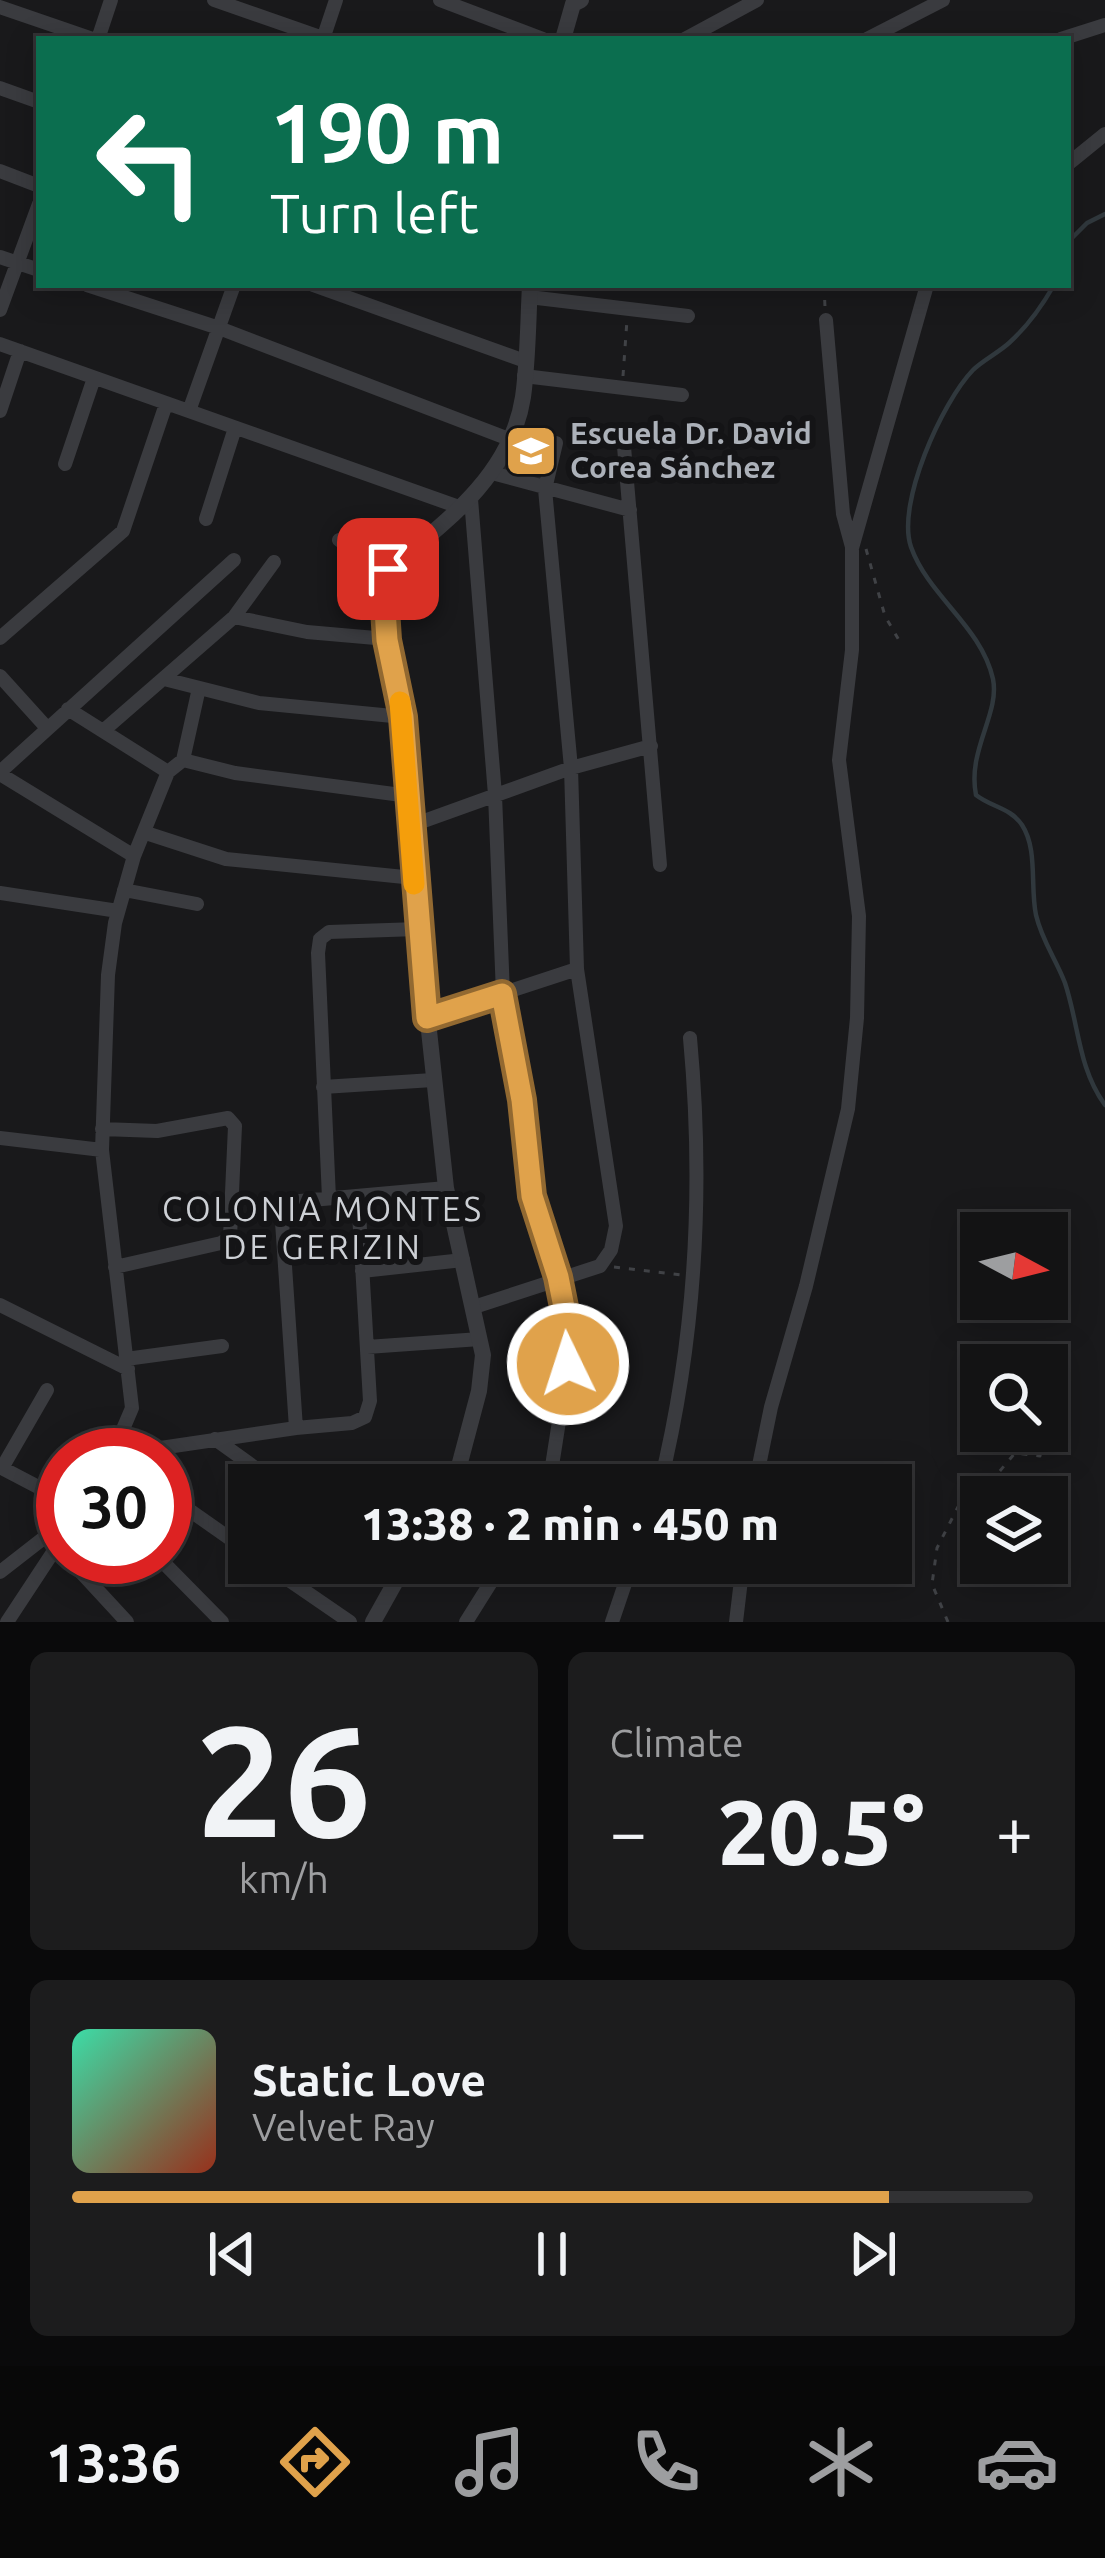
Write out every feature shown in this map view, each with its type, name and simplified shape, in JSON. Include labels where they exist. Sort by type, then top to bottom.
[{"type":"street","points":[[96,36],[111,0]]},
{"type":"street","points":[[214,0],[316,36]]},
{"type":"street","points":[[325,36],[337,0]]},
{"type":"street","points":[[440,0],[535,36]]},
{"type":"street","points":[[691,36],[757,0]]},
{"type":"street","points":[[873,36],[943,0]]},
{"type":"street","points":[[563,36],[575,1]]},
{"type":"street","points":[[0,7],[86,36]]},
{"type":"street","points":[[1070,36],[1105,25]]},
{"type":"street","points":[[0,88],[36,101]]},
{"type":"street","points":[[1071,162],[1105,134]]},
{"type":"street","points":[[0,171],[36,184]]},
{"type":"street","points":[[0,310],[36,211]]},
{"type":"street","points":[[0,256],[36,269]]},
{"type":"street","points":[[96,288],[219,328],[508,439]]},
{"type":"street","points":[[189,411],[233,288]]},
{"type":"street","points":[[322,288],[525,369],[682,395]]},
{"type":"street","points":[[759,1464],[848,1109],[859,916],[839,760],[852,650],[852,548],[926,288]]},
{"type":"street","points":[[460,1464],[479,1391],[483,1355],[446,1188],[418,929],[403,717],[387,640],[383,578],[466,504],[492,473],[522,400],[530,291],[688,316]]},
{"type":"street","points":[[826,320],[842,514],[852,548]]},
{"type":"street","points":[[0,344],[466,504]]},
{"type":"street","points":[[0,411],[20,351]]},
{"type":"street","points":[[65,464],[94,378]]},
{"type":"street","points":[[0,638],[123,531],[166,404]]},
{"type":"street","points":[[206,519],[236,428]]},
{"type":"street","points":[[623,435],[660,865]]},
{"type":"street","points":[[474,1307],[600,1266],[611,1250],[616,1205],[578,969],[571,768],[545,489],[556,442]]},
{"type":"street","points":[[492,473],[630,510]]},
{"type":"street","points":[[466,504],[495,795],[502,994],[522,1100],[532,1196],[558,1277],[568,1327],[568,1364],[552,1464]]},
{"type":"street","points":[[339,540],[388,569]]},
{"type":"street","points":[[134,856],[0,773],[234,560]]},
{"type":"street","points":[[103,731],[235,617],[274,562]]},
{"type":"street","points":[[235,617],[307,632],[387,640]]},
{"type":"street","points":[[0,676],[47,728]]},
{"type":"street","points":[[164,680],[259,703],[403,717]]},
{"type":"street","points":[[126,1428],[132,1414],[102,1150],[108,976],[118,911],[134,856],[168,772],[183,760],[199,688]]},
{"type":"street","points":[[68,709],[168,772]]},
{"type":"street","points":[[410,826],[571,768],[651,746]]},
{"type":"street","points":[[183,760],[235,772],[409,796]]},
{"type":"street","points":[[146,833],[226,859],[414,878]]},
{"type":"street","points":[[124,890],[197,904]]},
{"type":"street","points":[[0,893],[118,911]]},
{"type":"street","points":[[329,1198],[320,939],[329,932],[418,929]]},
{"type":"street","points":[[427,1018],[578,969]]},
{"type":"street","points":[[665,1464],[694,1277],[698,1169],[691,1038]]},
{"type":"street","points":[[323,1087],[433,1080]]},
{"type":"street","points":[[103,1129],[157,1131],[228,1118],[235,1126],[230,1237],[115,1267]]},
{"type":"street","points":[[0,1138],[102,1150]]},
{"type":"street","points":[[296,1428],[281,1207],[289,1202],[446,1188]]},
{"type":"street","points":[[192,1442],[352,1423],[365,1417],[370,1402],[358,1196]]},
{"type":"street","points":[[362,1270],[463,1260]]},
{"type":"street","points":[[0,1305],[127,1364],[222,1346]]},
{"type":"street","points":[[368,1347],[480,1340]]},
{"type":"street","points":[[36,1486],[1,1468],[46,1390]]},
{"type":"street","points":[[214,1438],[250,1464]]},
{"type":"street","points":[[192,1512],[228,1537]]},
{"type":"street","points":[[0,1572],[36,1544]]},
{"type":"street","points":[[14,1619],[38,1584]]},
{"type":"street","points":[[94,1584],[127,1622]]},
{"type":"street","points":[[185,1584],[222,1622]]},
{"type":"street","points":[[295,1584],[350,1622]]},
{"type":"street","points":[[374,1622],[392,1584]]},
{"type":"street","points":[[466,1622],[490,1584]]},
{"type":"street","points":[[612,1622],[625,1584]]},
{"type":"street","points":[[736,1622],[741,1584]]},
{"type":"path","points":[[824,288],[826,320]]},
{"type":"path","points":[[622,388],[628,306]]},
{"type":"path","points":[[860,512],[870,572],[900,642]]},
{"type":"path","points":[[600,1266],[694,1277]]},
{"type":"path","points":[[948,1622],[932,1584],[945,1530],[962,1499],[994,1478],[1015,1453],[1040,1456],[1041,1452]]},
{"type":"shaded area","name":"Escuela Dr. David Corea Sánchez","points":[[521,425],[556,433],[545,484],[503,469]]},
{"type":"waterway","points":[[1071,239],[1105,214]]},
{"type":"waterway","points":[[1052,288],[1022,330],[973,370],[948,405],[916,481],[908,528],[919,565],[987,660],[994,692],[976,763],[976,795],[1012,815],[1027,835],[1039,924],[1065,983],[1089,1076],[1105,1105]]},
{"type":"slow traffic","points":[[400,702],[414,884]]},
{"type":"place","name":"Escuela Dr. David Corea Sánchez","points":[[531,451]]},
{"type":"district","name":"COLONIA MONTES DE GERIZIN","points":[[323,1228]]},
{"type":"route","points":[[388,569],[383,578],[387,640],[403,717],[427,1018],[502,994],[522,1100],[532,1196],[558,1277],[568,1327],[568,1364]]}]
